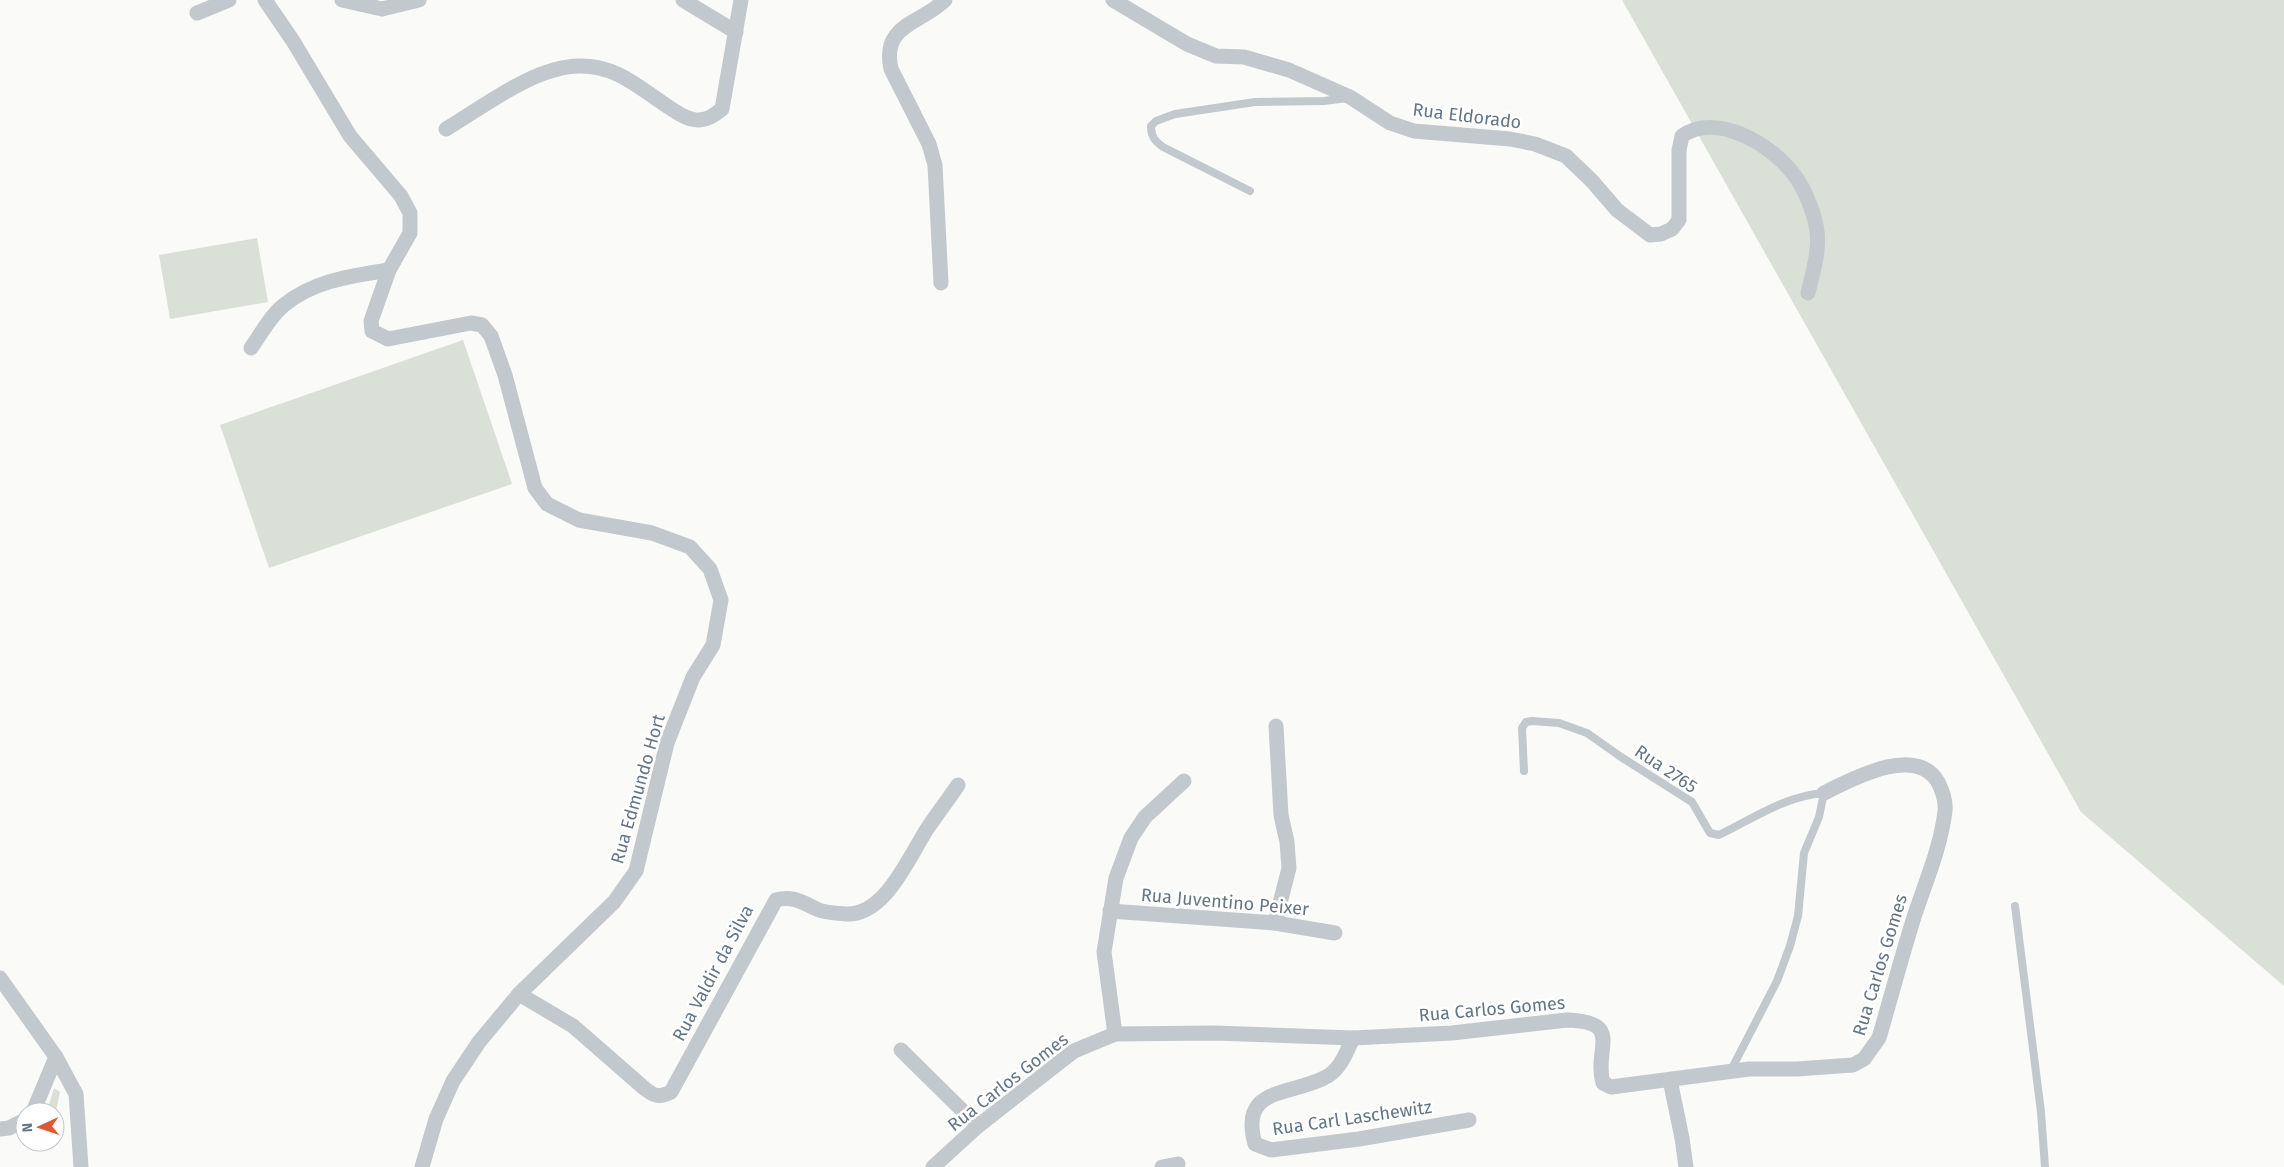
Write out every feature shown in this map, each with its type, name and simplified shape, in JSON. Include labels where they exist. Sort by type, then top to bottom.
[{"type":"street","points":[[197,13],[230,0]]},
{"type":"street","name":"Rua Edmundo Hort","points":[[265,0],[293,41],[350,136],[401,196],[410,213],[410,233],[389,270],[371,321],[372,331],[388,339],[471,323],[482,326],[491,336],[505,375],[535,488],[547,504],[579,520],[652,533],[690,547],[710,569],[721,600],[713,645],[693,677],[667,743],[636,871],[614,902],[518,994],[479,1042],[452,1081],[436,1119],[422,1167]]},
{"type":"street","points":[[342,0],[382,9],[419,0]]},
{"type":"street","points":[[683,0],[736,32]]},
{"type":"street","points":[[446,129],[537,74],[555,68],[580,66],[604,67],[618,73],[679,114],[697,120],[710,118],[722,110],[741,0]]},
{"type":"street","points":[[941,283],[935,165],[929,144],[891,69],[889,58],[894,38],[900,30],[937,8],[945,0]]},
{"type":"street","name":"Rua Eldorado","points":[[1113,0],[1187,44],[1216,56],[1244,57],[1289,70],[1350,97],[1390,123],[1414,131],[1510,139],[1535,144],[1566,156],[1592,181],[1617,210],[1650,235],[1661,234],[1672,229],[1679,220],[1679,150],[1682,136],[1692,129],[1704,126],[1723,129],[1749,138],[1772,151],[1795,176],[1816,225],[1818,252],[1808,293]]},
{"type":"street","points":[[251,348],[283,306],[307,290],[334,279],[389,270]]},
{"type":"street","points":[[1275,923],[1289,868],[1287,842],[1281,815],[1276,726]]},
{"type":"street","name":"Rua Carlos Gomes","points":[[933,1167],[978,1126],[1074,1051],[1115,1034],[1215,1033],[1353,1038],[1452,1033],[1567,1020],[1584,1021],[1596,1025],[1602,1032],[1604,1040],[1601,1074],[1603,1083],[1611,1087],[1748,1069],[1853,1065],[1864,1059],[1879,1038],[1936,849],[1945,810],[1942,790],[1934,776],[1918,767],[1896,765],[1876,769],[1824,794]]},
{"type":"street","points":[[1115,1034],[1104,952],[1116,878],[1132,838],[1145,817],[1184,781]]},
{"type":"street","name":"Rua Valdir da Silva","points":[[518,994],[573,1026],[654,1096],[663,1097],[672,1092],[695,1046],[776,900],[785,897],[797,899],[821,911],[848,914],[872,906],[895,883],[958,785]]},
{"type":"street","name":"Rua Juventino Peixer","points":[[1110,910],[1275,923],[1335,932]]},
{"type":"street","points":[[0,978],[56,1057],[76,1094],[81,1167]]},
{"type":"street","name":"Rua Carl Laschewitz","points":[[1353,1038],[1335,1070],[1324,1078],[1266,1097],[1251,1114],[1250,1127],[1255,1144],[1271,1150],[1359,1139],[1469,1120]]},
{"type":"street","points":[[901,1050],[978,1126]]},
{"type":"street","points":[[37,1102],[56,1057]]},
{"type":"street","points":[[1670,1080],[1686,1167]]},
{"type":"street","points":[[0,1129],[15,1125]]},
{"type":"street","points":[[1162,1167],[1178,1164]]},
{"type":"lane","points":[[1250,190],[1163,147],[1154,140],[1151,126],[1156,121],[1176,114],[1255,102],[1324,101],[1350,97]]},
{"type":"lane","name":"Rua 2765","points":[[1524,771],[1522,728],[1526,722],[1532,720],[1559,723],[1587,732],[1621,757],[1692,802],[1710,833],[1719,835],[1778,804],[1806,794],[1824,794]]},
{"type":"lane","points":[[1730,1072],[1777,981],[1790,946],[1798,916],[1804,853],[1819,818],[1824,794]]},
{"type":"lane","points":[[2015,906],[2041,1112],[2045,1167]]},
{"type":"shaded area","points":[[1622,0],[2284,0],[2284,986],[2081,812]]},
{"type":"shaded area","points":[[257,238],[268,302],[170,319],[159,255]]},
{"type":"shaded area","points":[[463,340],[512,484],[269,568],[220,425]]},
{"type":"shaded area","points":[[54,1088],[60,1092],[58,1102],[50,1102]]}]
